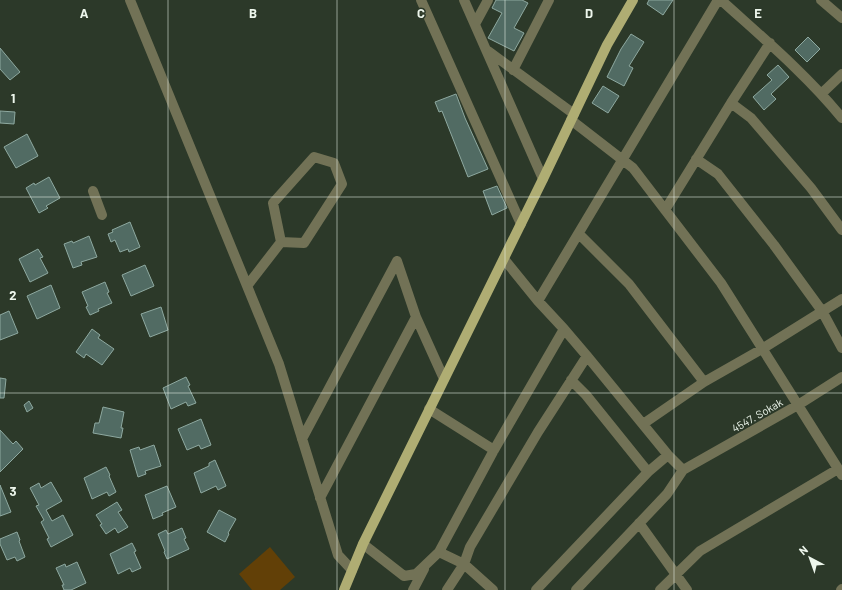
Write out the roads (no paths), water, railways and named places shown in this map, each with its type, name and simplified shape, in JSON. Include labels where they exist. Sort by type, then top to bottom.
[{"type":"main road","points":[[344,590],[362,544],[504,259],[608,45],[633,0]]},
{"type":"street","points":[[130,0],[279,364],[338,555],[352,570]]},
{"type":"street","points":[[421,0],[521,224]]},
{"type":"street","points":[[464,0],[543,179]]},
{"type":"street","points":[[475,24],[488,0]]},
{"type":"street","points":[[513,70],[550,0]]},
{"type":"street","points":[[538,301],[718,0]]},
{"type":"street","points":[[722,0],[770,43],[822,93],[842,118]]},
{"type":"street","points":[[821,0],[842,18]]},
{"type":"street","points":[[665,210],[770,43]]},
{"type":"street","points":[[486,50],[573,117],[633,168],[721,283],[840,472],[700,551],[660,590]]},
{"type":"street","points":[[822,93],[842,74]]},
{"type":"street","points":[[731,103],[750,118],[810,188],[842,230]]},
{"type":"street","points":[[247,286],[281,242],[273,203],[314,157],[334,163],[342,184],[304,243],[281,242]]},
{"type":"street","points":[[696,159],[718,174],[774,245],[822,311],[842,348]]},
{"type":"street","points":[[93,191],[102,215]]},
{"type":"street","points":[[579,234],[629,284],[704,382]]},
{"type":"street","points":[[504,259],[538,301],[587,356],[668,455],[683,470],[667,494],[576,590]]},
{"type":"street","points":[[302,439],[397,261],[416,317],[444,379]]},
{"type":"street","points":[[643,424],[704,382],[762,349],[842,299]]},
{"type":"street","points":[[320,498],[416,317]]},
{"type":"street","points":[[362,544],[404,576],[416,574],[439,552],[494,450],[564,329]]},
{"type":"street","points":[[447,590],[464,564],[470,547],[538,432],[587,356]]},
{"type":"street","name":"4547. Sokak","points":[[683,470],[798,405],[842,377]]},
{"type":"street","points":[[571,380],[586,395],[648,472]]},
{"type":"street","points":[[429,409],[494,450]]},
{"type":"street","points":[[536,590],[648,472],[668,455]]},
{"type":"street","points":[[639,523],[687,590]]},
{"type":"street","points":[[439,552],[464,564],[493,590]]},
{"type":"street","points":[[412,590],[428,562]]}]
